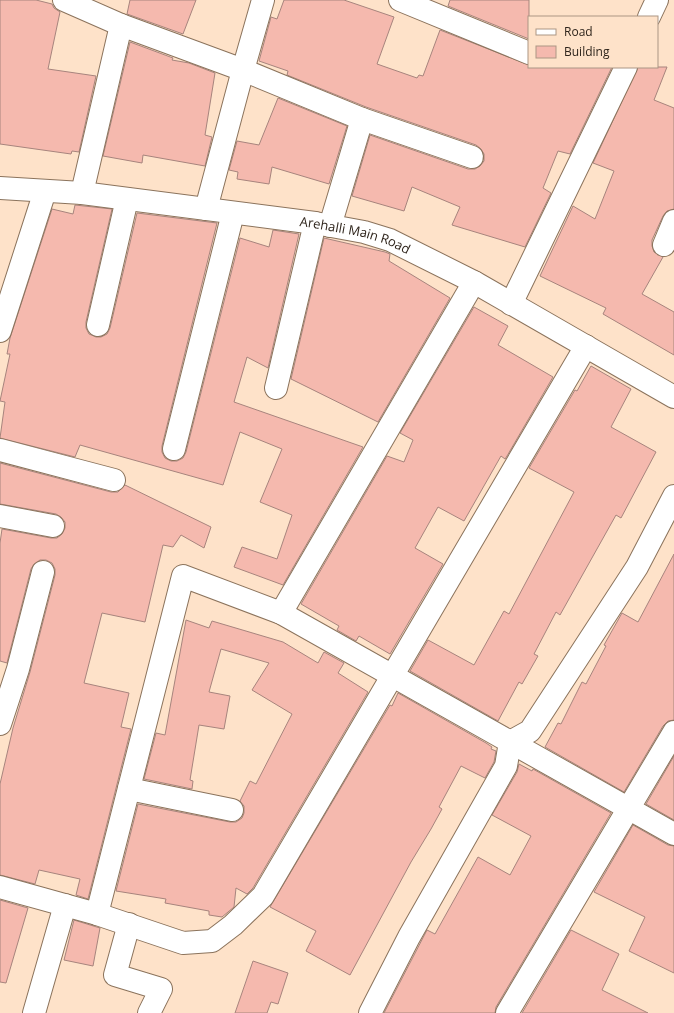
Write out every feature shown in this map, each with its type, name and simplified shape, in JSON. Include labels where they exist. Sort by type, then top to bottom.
[{"type":"street","points":[[64,0],[121,25],[243,70],[362,119],[472,157]]},
{"type":"street","points":[[206,209],[263,0]]},
{"type":"street","points":[[400,0],[528,53]]},
{"type":"street","points":[[649,16],[657,0]]},
{"type":"street","points":[[82,193],[121,25]]},
{"type":"street","points":[[511,304],[626,68]]},
{"type":"street","points":[[276,388],[323,225],[362,119]]},
{"type":"street","name":"Arehalli Main Road","points":[[0,188],[82,193],[234,212],[364,232],[390,240],[474,282],[586,346],[672,392]]},
{"type":"street","points":[[0,331],[45,191]]},
{"type":"street","points":[[98,325],[127,199]]},
{"type":"street","points":[[174,449],[234,212]]},
{"type":"street","points":[[664,245],[674,221]]},
{"type":"street","points":[[281,613],[474,282]]},
{"type":"street","points":[[0,888],[98,914],[183,943],[212,941],[233,925],[263,896],[586,346]]},
{"type":"street","points":[[0,450],[114,480]]},
{"type":"street","points":[[510,742],[530,731],[637,567],[674,496]]},
{"type":"street","points":[[0,516],[53,526]]},
{"type":"street","points":[[0,724],[18,669],[43,572]]},
{"type":"street","points":[[98,914],[183,576],[281,613],[674,834]]},
{"type":"street","points":[[507,1013],[674,732]]},
{"type":"street","points":[[370,1013],[409,937],[506,766],[510,742]]},
{"type":"street","points":[[129,789],[232,810]]},
{"type":"street","points":[[34,1013],[65,905]]},
{"type":"street","points":[[129,924],[115,975],[161,989],[149,1013]]},
{"type":"building","points":[[0,0],[36,0],[52,4],[54,8],[60,12],[48,69],[96,76],[79,152],[72,151],[71,154],[0,144]]},
{"type":"building","points":[[130,0],[196,0],[183,34],[127,14]]},
{"type":"building","points":[[284,0],[344,0],[394,17],[377,64],[417,78],[419,75],[423,76],[440,30],[528,65],[528,68],[612,68],[570,154],[558,151],[543,188],[551,193],[525,247],[452,225],[460,207],[412,187],[404,211],[352,196],[370,135],[468,169],[475,169],[480,166],[484,161],[484,154],[476,145],[366,107],[287,75],[288,71],[259,61],[271,17],[277,19]]},
{"type":"building","points":[[450,0],[529,0],[528,39],[448,6]]},
{"type":"building","points":[[130,42],[173,58],[172,60],[189,63],[215,73],[205,135],[212,137],[205,166],[143,155],[142,163],[103,156]]},
{"type":"building","points":[[667,67],[654,100],[674,108],[674,209],[667,211],[663,216],[652,240],[654,252],[663,257],[642,294],[674,312],[674,355],[603,314],[606,308],[540,276],[573,206],[595,219],[614,171],[593,163],[638,68]]},
{"type":"building","points":[[278,98],[347,126],[329,184],[272,167],[269,184],[237,179],[238,172],[229,170],[237,141],[259,145]]},
{"type":"building","points":[[75,205],[112,209],[86,322],[86,328],[89,334],[96,337],[101,337],[107,334],[110,328],[137,213],[217,223],[162,446],[162,452],[165,458],[171,461],[177,461],[183,458],[186,452],[240,238],[269,247],[273,230],[299,234],[268,368],[247,357],[234,402],[363,447],[283,585],[234,567],[242,547],[277,559],[292,515],[260,502],[282,449],[240,432],[223,485],[80,445],[75,457],[0,438],[5,402],[0,401],[10,354],[7,354],[10,338],[52,209],[73,214]]},
{"type":"building","points":[[324,238],[390,254],[389,261],[450,298],[378,422],[291,379]]},
{"type":"building","points":[[474,307],[508,326],[498,345],[553,377],[507,456],[505,459],[501,456],[464,521],[438,507],[415,548],[443,564],[390,654],[359,636],[356,641],[337,630],[339,626],[301,604],[387,456],[404,462],[413,440],[400,433]]},
{"type":"building","points":[[591,366],[631,389],[611,427],[656,452],[621,518],[616,515],[560,615],[556,612],[534,654],[538,656],[522,684],[519,682],[498,721],[410,671],[428,640],[474,665],[504,611],[509,614],[574,492],[529,468],[575,390],[577,391]]},
{"type":"building","points":[[0,463],[111,492],[118,492],[125,485],[211,527],[204,548],[181,535],[173,547],[163,545],[145,622],[102,613],[84,683],[129,693],[121,727],[131,729],[88,899],[76,895],[80,879],[39,870],[35,884],[0,875],[0,784],[13,728],[30,672],[55,575],[55,569],[52,563],[46,560],[40,560],[34,564],[31,569],[7,663],[0,661],[0,543],[2,529],[57,538],[62,534],[65,528],[65,522],[56,514],[0,504]]},
{"type":"building","points":[[674,554],[674,720],[668,721],[663,726],[624,792],[545,747],[558,723],[561,724],[582,682],[586,684],[606,646],[604,645],[622,613],[638,622]]},
{"type":"building","points":[[186,620],[209,628],[212,621],[283,642],[318,663],[324,652],[344,663],[338,673],[368,692],[253,888],[247,894],[236,888],[234,907],[222,917],[209,915],[209,911],[165,903],[166,899],[116,891],[138,804],[236,822],[242,818],[244,813],[244,806],[240,801],[250,781],[256,784],[292,714],[252,690],[269,663],[221,649],[209,692],[230,696],[224,729],[199,725],[190,780],[193,781],[192,789],[144,779],[156,733],[165,735]]},
{"type":"building","points":[[398,693],[486,743],[492,747],[491,749],[496,751],[494,762],[485,778],[461,766],[439,807],[442,809],[411,862],[350,975],[306,951],[316,931],[270,907],[390,705],[392,706]]},
{"type":"building","points":[[674,756],[674,820],[646,804]]},
{"type":"building","points":[[519,764],[532,771],[533,769],[611,813],[496,1007],[495,1013],[384,1013],[427,930],[435,934],[478,857],[510,875],[531,836],[492,815],[517,772]]},
{"type":"building","points":[[633,825],[668,845],[674,846],[674,973],[629,951],[645,917],[594,892]]},
{"type":"building","points":[[0,900],[28,908],[6,983],[0,982]]},
{"type":"building","points":[[74,920],[100,928],[93,966],[64,960]]},
{"type":"building","points":[[571,930],[619,954],[602,990],[648,1013],[522,1013]]},
{"type":"building","points":[[253,961],[288,973],[278,1004],[271,1002],[267,1013],[235,1013]]}]
